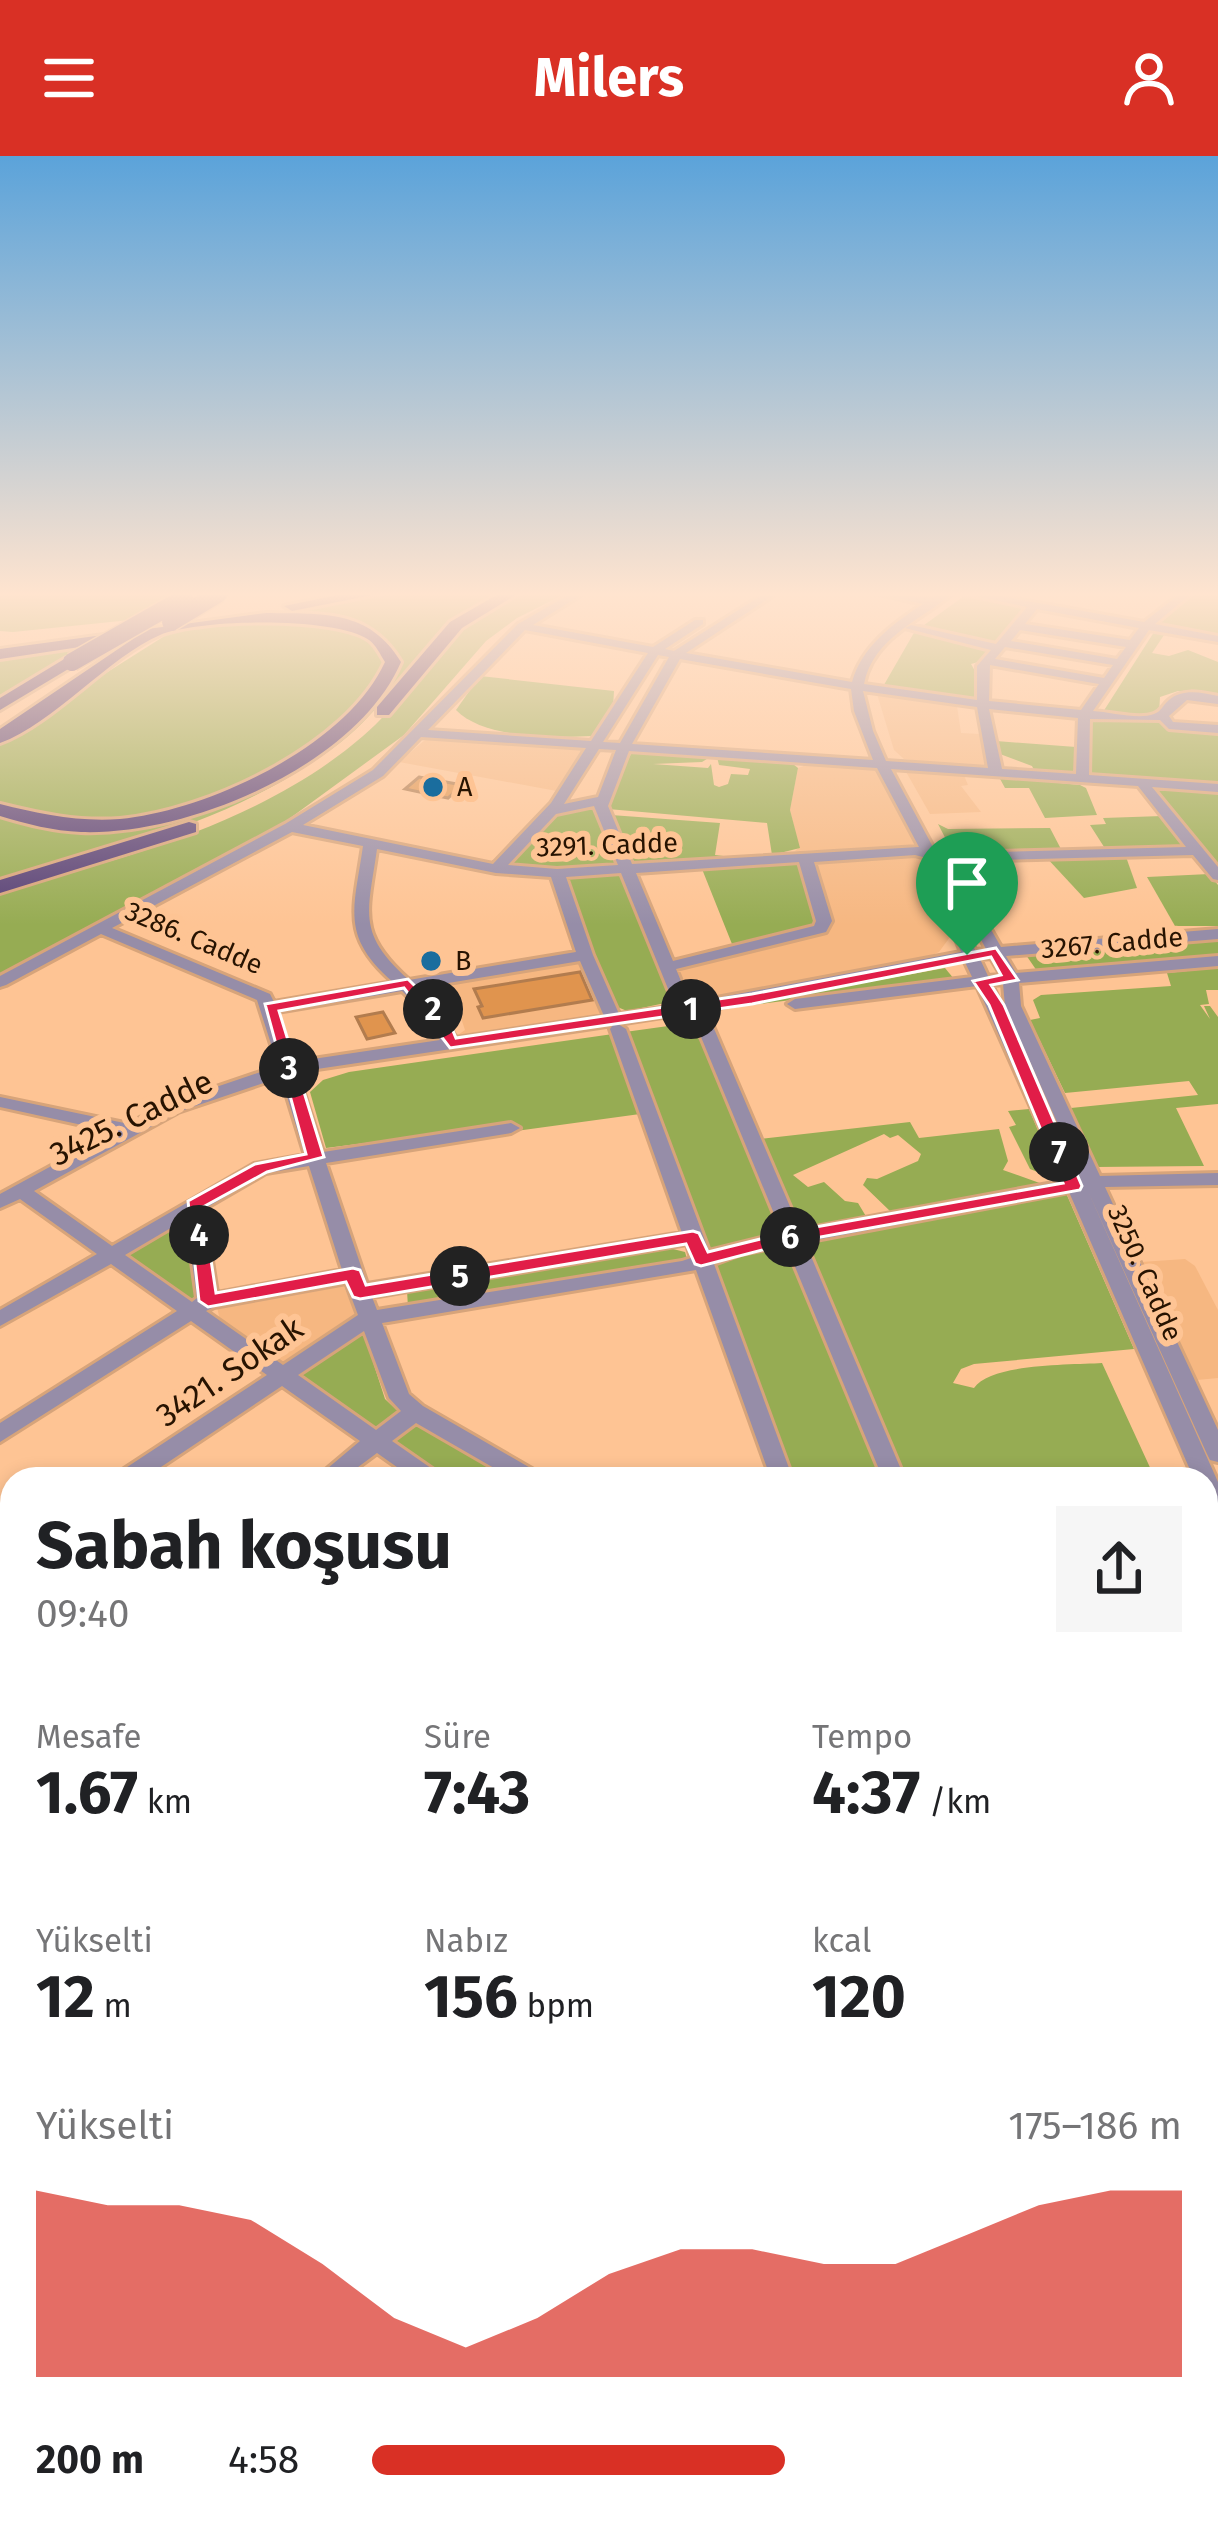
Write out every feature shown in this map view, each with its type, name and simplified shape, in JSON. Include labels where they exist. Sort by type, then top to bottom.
[{"type":"highway","points":[[0,724],[36,704]]},
{"type":"highway","points":[[0,737],[50,704]]},
{"type":"highway","points":[[0,810],[62,825],[119,825],[219,801],[303,756],[365,704]]},
{"type":"highway","points":[[0,887],[140,847],[223,814],[344,746],[389,704]]},
{"type":"street","points":[[0,982],[290,827],[378,773],[448,704]]},
{"type":"street","points":[[496,869],[551,812],[622,704]]},
{"type":"street","points":[[648,704],[601,800],[667,967],[693,1013],[793,1236],[889,1467]]},
{"type":"street","name":"3250. Cadde","points":[[869,704],[887,763],[1011,980],[1013,1006],[1202,1467]]},
{"type":"street","points":[[960,704],[1084,715],[1163,716]]},
{"type":"street","points":[[983,704],[996,773]]},
{"type":"street","points":[[1082,781],[1084,715],[1092,704]]},
{"type":"street","points":[[1163,716],[1170,704]]},
{"type":"street","points":[[1163,716],[1169,725],[1218,729]]},
{"type":"street","points":[[420,733],[887,763],[1144,787],[1218,788]]},
{"type":"street","points":[[1144,787],[1218,876]]},
{"type":"street","points":[[551,812],[601,800]]},
{"type":"street","name":"3291. Cadde","points":[[290,827],[496,869],[557,872],[631,871],[806,856],[1197,851]]},
{"type":"street","points":[[371,843],[362,909],[369,951],[408,983],[442,1022],[450,1043]]},
{"type":"street","name":"3250. Cadde","points":[[937,854],[967,955],[1218,1454]]},
{"type":"street","points":[[667,967],[821,929],[824,921],[806,856]]},
{"type":"street","points":[[557,872],[778,1467]]},
{"type":"street","name":"3286. Cadde","points":[[99,928],[257,992],[270,1008],[356,1283],[400,1398],[416,1412]]},
{"type":"street","name":"3267. Cadde","points":[[693,1013],[967,955],[1218,934]]},
{"type":"street","points":[[270,1008],[585,955]]},
{"type":"street","name":"3267. Cadde","points":[[693,1013],[1218,961]]},
{"type":"street","points":[[291,1074],[693,1013]]},
{"type":"street","points":[[291,1074],[450,1043],[616,1024]]},
{"type":"street","name":"3425. Cadde","points":[[0,1217],[130,1130],[190,1100],[291,1074]]},
{"type":"street","name":"3425. Cadde","points":[[0,1202],[27,1195],[185,1117],[291,1074]]},
{"type":"street","points":[[0,1102],[130,1130]]},
{"type":"street","points":[[0,1319],[261,1168],[511,1128]]},
{"type":"street","points":[[369,1318],[685,1267],[793,1236],[1083,1184],[1218,1179]]},
{"type":"street","points":[[27,1195],[201,1305],[284,1373],[413,1467]]},
{"type":"street","points":[[194,1205],[201,1305]]},
{"type":"street","points":[[0,1434],[201,1305],[693,1237]]},
{"type":"street","name":"3421. Sokak","points":[[144,1467],[369,1318]]},
{"type":"street","points":[[342,1467],[416,1412],[510,1467]]},
{"type":"shaded area","points":[[880,704],[957,706],[961,733],[980,734],[988,769],[904,759],[894,750]]},
{"type":"shaded area","points":[[425,740],[584,748],[588,752],[562,792],[399,762]]},
{"type":"shaded area","points":[[815,762],[875,769],[916,847],[795,851],[799,847],[790,810],[798,768]]},
{"type":"shaded area","points":[[905,770],[963,773],[968,785],[961,786],[981,812],[930,814]]},
{"type":"shaded area","points":[[910,853],[921,856],[950,926],[950,937],[939,952],[921,960],[711,1001],[690,998],[685,992],[675,970],[680,966],[827,930],[812,862]]},
{"type":"shaded area","points":[[578,959],[606,1016],[455,1037],[465,1030],[448,979]]},
{"type":"shaded area","points":[[1185,1259],[1195,1266],[1218,1310],[1218,1378],[1197,1380],[1141,1262]]},
{"type":"shaded area","points":[[341,1280],[357,1317],[281,1367],[220,1322],[217,1306],[225,1301]]},
{"type":"green space","points":[[57,704],[360,704],[310,747],[274,770],[198,804],[129,820],[64,818],[0,805],[0,740]]},
{"type":"green space","points":[[366,704],[380,704],[341,742],[262,792],[177,829],[0,883],[0,815],[37,825],[111,829],[273,779]]},
{"type":"green space","points":[[394,704],[431,704],[404,735],[282,824],[0,974],[0,891],[143,851],[238,814],[324,766]]},
{"type":"green space","points":[[460,704],[613,704],[593,736],[501,731],[468,720],[456,710]]},
{"type":"green space","points":[[1108,704],[1160,704],[1159,713],[1152,716],[1103,712]]},
{"type":"green space","points":[[1090,719],[1161,719],[1166,726],[1218,730],[1218,785],[1090,778]]},
{"type":"green space","points":[[996,741],[1076,747],[1076,772],[1070,776],[1035,772],[1032,766],[1000,754]]},
{"type":"green space","points":[[631,754],[710,757],[702,762],[653,764],[708,768],[711,764],[714,785],[719,787],[728,784],[731,774],[748,775],[750,769],[719,765],[717,757],[793,764],[798,768],[790,810],[800,848],[772,855],[767,823],[608,809],[609,797]]},
{"type":"green space","points":[[999,777],[1080,785],[1086,788],[1097,815],[1045,818],[1029,788],[1005,788]]},
{"type":"green space","points":[[1218,791],[1218,869],[1153,793]]},
{"type":"green space","points":[[593,806],[618,866],[546,871],[507,862],[554,814]]},
{"type":"green space","points":[[611,815],[720,823],[715,855],[741,858],[634,863]]},
{"type":"green space","points":[[1162,816],[1187,845],[1106,850],[1090,825],[1106,824],[1103,818]]},
{"type":"green space","points":[[938,824],[948,829],[1050,828],[1062,851],[959,854],[952,851]]},
{"type":"green space","points":[[1125,854],[1137,888],[1084,898],[1045,856]]},
{"type":"green space","points":[[799,861],[818,927],[734,949],[702,869]]},
{"type":"green space","points":[[573,874],[624,876],[670,1002],[627,1011],[615,1006],[589,953],[565,878]]},
{"type":"green space","points":[[1209,874],[1218,885],[1218,926],[1175,926],[1147,877]]},
{"type":"green space","points":[[1218,939],[1218,955],[1037,971],[1026,955]]},
{"type":"green space","points":[[945,968],[954,979],[713,1010]]},
{"type":"green space","points":[[1218,968],[1218,990],[1206,990],[1209,1004],[1200,1005],[1210,1019],[1204,1006],[1210,1006],[1218,1017],[1218,1104],[1176,1108],[1204,1166],[1095,1167],[1071,1108],[1198,1095],[1189,1081],[1065,1093],[1030,1020],[1040,1018],[1033,1000],[1041,995],[1171,986],[1167,973]]},
{"type":"green space","points":[[697,1022],[784,1235],[705,1253],[625,1032]]},
{"type":"green space","points":[[613,1034],[640,1114],[516,1131],[514,1124],[326,1148],[310,1092],[323,1080],[349,1072]]},
{"type":"green space","points":[[1029,1109],[1055,1179],[1030,1169],[1009,1127],[1016,1125],[1008,1111]]},
{"type":"green space","points":[[910,1122],[919,1138],[999,1129],[1008,1161],[1003,1170],[1048,1186],[891,1212],[863,1185],[867,1178],[877,1179],[918,1161],[921,1154],[898,1135],[884,1134],[793,1175],[808,1187],[824,1182],[845,1201],[858,1203],[867,1218],[797,1231],[759,1139]]},
{"type":"green space","points":[[1066,1193],[1134,1349],[974,1364],[961,1369],[953,1383],[974,1388],[983,1380],[1014,1370],[1102,1363],[1150,1467],[898,1467],[801,1239]]},
{"type":"green space","points":[[185,1220],[199,1298],[194,1301],[123,1254]]},
{"type":"green space","points":[[788,1241],[879,1467],[786,1467],[708,1262]]},
{"type":"green space","points":[[669,1248],[685,1252],[688,1262],[408,1308],[407,1290]]},
{"type":"green space","points":[[362,1328],[385,1399],[402,1415],[375,1433],[294,1372]]},
{"type":"green space","points":[[417,1424],[487,1467],[423,1467],[389,1440]]},
{"type":"building","name":"A","points":[[419,777],[462,785],[448,798],[405,789]]},
{"type":"building","points":[[580,972],[592,1000],[483,1018],[478,1007],[482,1006],[474,989]]},
{"type":"building","points":[[383,1012],[395,1033],[367,1039],[356,1017]]},
{"type":"place","name":"A","points":[[433,787]]},
{"type":"place","name":"B","points":[[431,961]]},
{"type":"route","points":[[996,952],[1011,980],[980,981],[996,1005],[1073,1186],[793,1236],[701,1260],[693,1237],[360,1292],[353,1274],[208,1301],[194,1205],[261,1168],[316,1157],[270,1008],[408,983],[442,1022],[450,1043],[752,999],[967,955],[996,952]]}]
